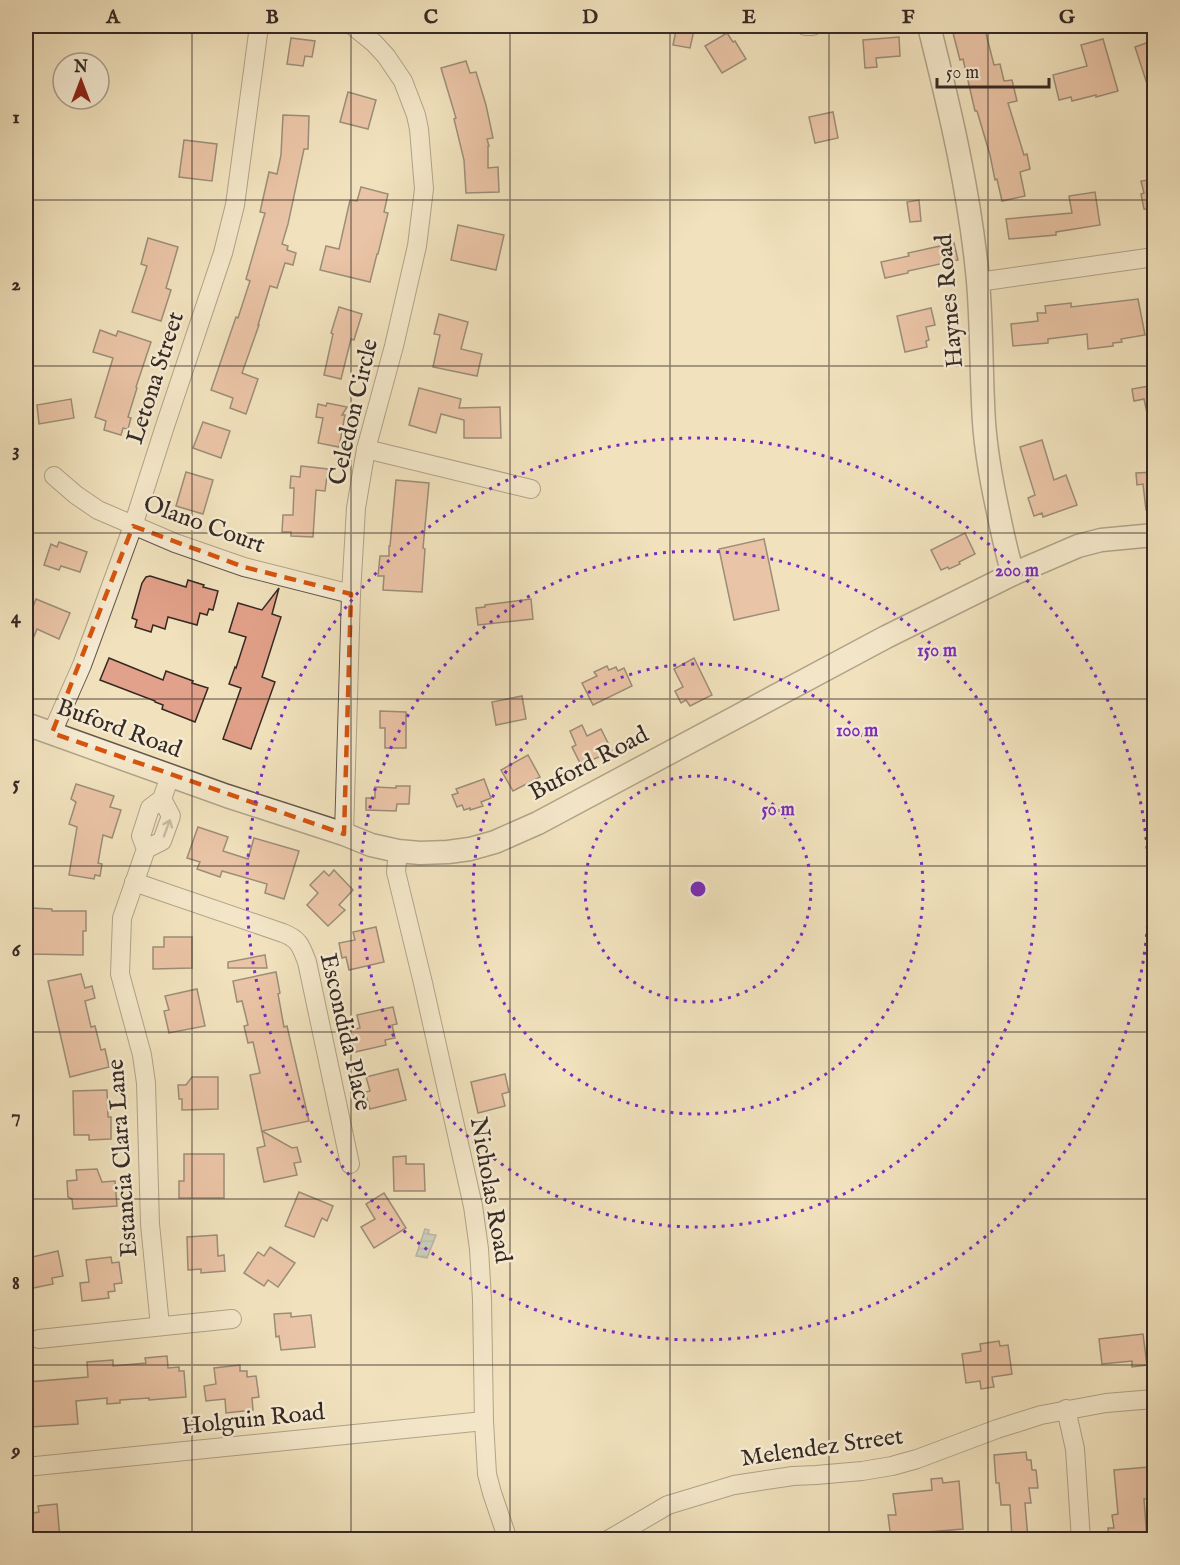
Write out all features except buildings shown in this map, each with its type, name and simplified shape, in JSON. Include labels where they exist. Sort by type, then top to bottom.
[{"type":"street","name":"Letona Street","points":[[52,733],[82,664],[133,526],[223,253],[236,205],[259,26]]},
{"type":"street","name":"Celedon Circle","points":[[344,834],[351,594],[356,508],[366,449],[394,346],[417,246],[424,189],[419,129],[403,81],[386,56],[353,26]]},
{"type":"street","points":[[805,26],[813,26]]},
{"type":"street","name":"Haynes Road","points":[[929,26],[951,114],[974,244],[988,463],[1012,574]]},
{"type":"street","points":[[978,282],[1155,257]]},
{"type":"street","points":[[366,449],[531,489]]},
{"type":"street","name":"Olano Court","points":[[54,476],[98,510],[175,543],[244,567],[351,594]]},
{"type":"street","name":"Buford Road","points":[[26,724],[371,845],[420,853],[470,849],[495,842],[538,823],[886,636],[1012,574],[1078,546],[1101,540],[1155,535]]},
{"type":"street","name":"Estancia Clara Lane","points":[[160,1326],[150,1224],[146,1083],[142,1055],[120,974],[122,918],[146,849],[162,842],[171,816],[162,799],[171,776]]},
{"type":"street","name":"Nicholas Road","points":[[398,851],[396,872],[426,994],[473,1206],[482,1299],[487,1474],[508,1539]]},
{"type":"street","name":"Escondida Place","points":[[134,882],[294,937],[302,946],[350,1164]]},
{"type":"street","points":[[39,1339],[232,1319]]},
{"type":"street","name":"Melendez Street","points":[[608,1539],[668,1505],[734,1485],[793,1476],[892,1466],[1041,1415],[1106,1403],[1155,1399]]},
{"type":"street","points":[[1066,1409],[1075,1449],[1081,1539]]},
{"type":"street","name":"Holguin Road","points":[[26,1467],[484,1421]]},
{"type":"highlighted area","points":[[133,526],[244,567],[351,594],[344,834],[52,733]]},
{"type":"water","points":[[425,1229],[429,1230],[428,1234],[436,1235],[427,1258],[416,1256]]}]
